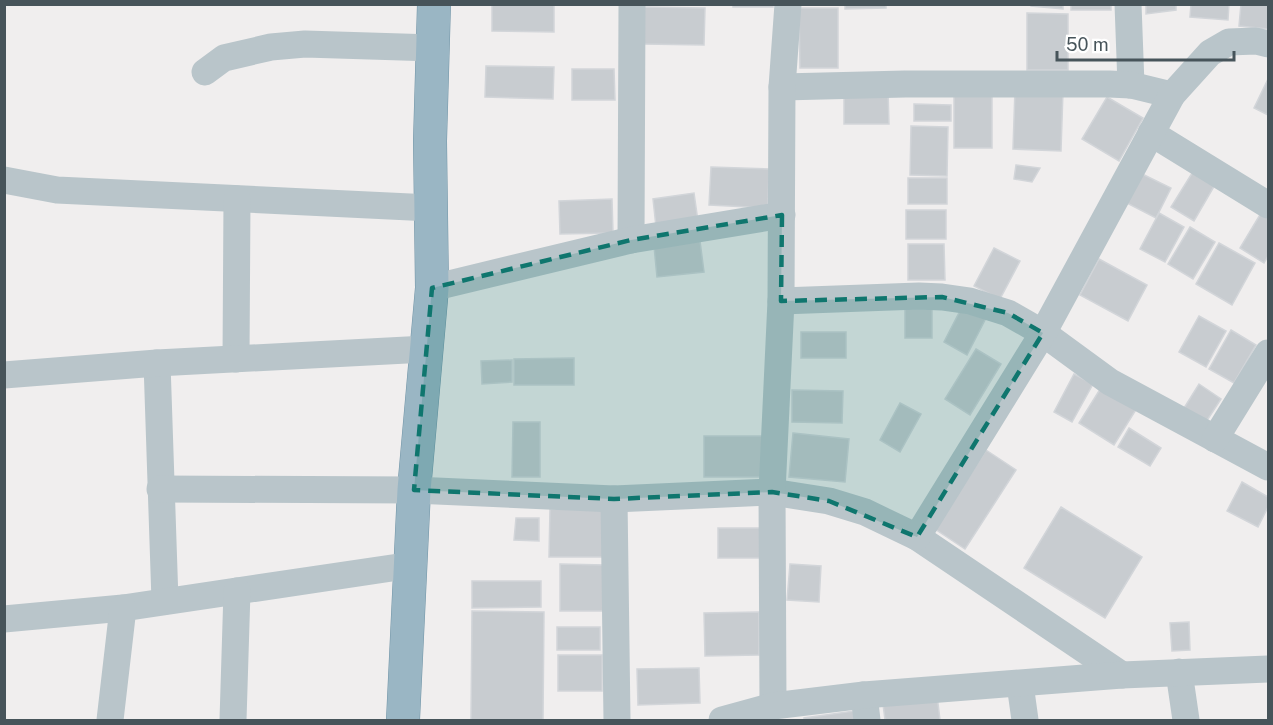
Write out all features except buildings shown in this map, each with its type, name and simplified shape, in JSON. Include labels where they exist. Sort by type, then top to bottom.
[{"type":"highway","points":[[403,720],[414,490],[432,288],[430,141],[434,4]]},
{"type":"street","points":[[631,240],[632,4]]},
{"type":"street","points":[[773,706],[772,492],[781,301],[782,87],[788,4]]},
{"type":"street","points":[[1128,4],[1131,85]]},
{"type":"street","points":[[917,537],[1043,333],[1172,95],[1210,53],[1229,42],[1256,41],[1269,44]]},
{"type":"street","points":[[205,72],[224,58],[282,46],[305,44],[434,48]]},
{"type":"street","points":[[782,87],[905,84],[1131,85],[1172,95]]},
{"type":"street","points":[[1152,133],[1269,205]]},
{"type":"street","points":[[4,180],[57,190],[431,208]]},
{"type":"street","points":[[236,359],[237,199]]},
{"type":"street","points":[[432,288],[631,240],[782,215]]},
{"type":"street","points":[[781,301],[919,296],[970,301],[1008,313],[1043,333],[1110,382],[1269,467]]},
{"type":"street","points":[[4,375],[157,363],[426,349]]},
{"type":"street","points":[[1215,439],[1269,353]]},
{"type":"street","points":[[157,363],[165,601]]},
{"type":"street","points":[[160,489],[414,490],[614,499],[772,492],[829,501],[865,512],[917,537],[1122,675]]},
{"type":"street","points":[[614,499],[617,720]]},
{"type":"street","points":[[4,619],[123,608],[412,565]]},
{"type":"street","points":[[233,720],[237,591]]},
{"type":"street","points":[[110,720],[123,608]]},
{"type":"street","points":[[722,720],[773,706],[865,708],[1020,684],[1122,675],[1269,669]]},
{"type":"street","points":[[1179,672],[1186,720]]},
{"type":"street","points":[[1020,684],[1025,720]]},
{"type":"highlighted area","points":[[782,215],[781,301],[942,297],[1008,313],[1043,333],[917,537],[829,501],[772,492],[614,499],[414,490],[432,288],[631,240]]}]
